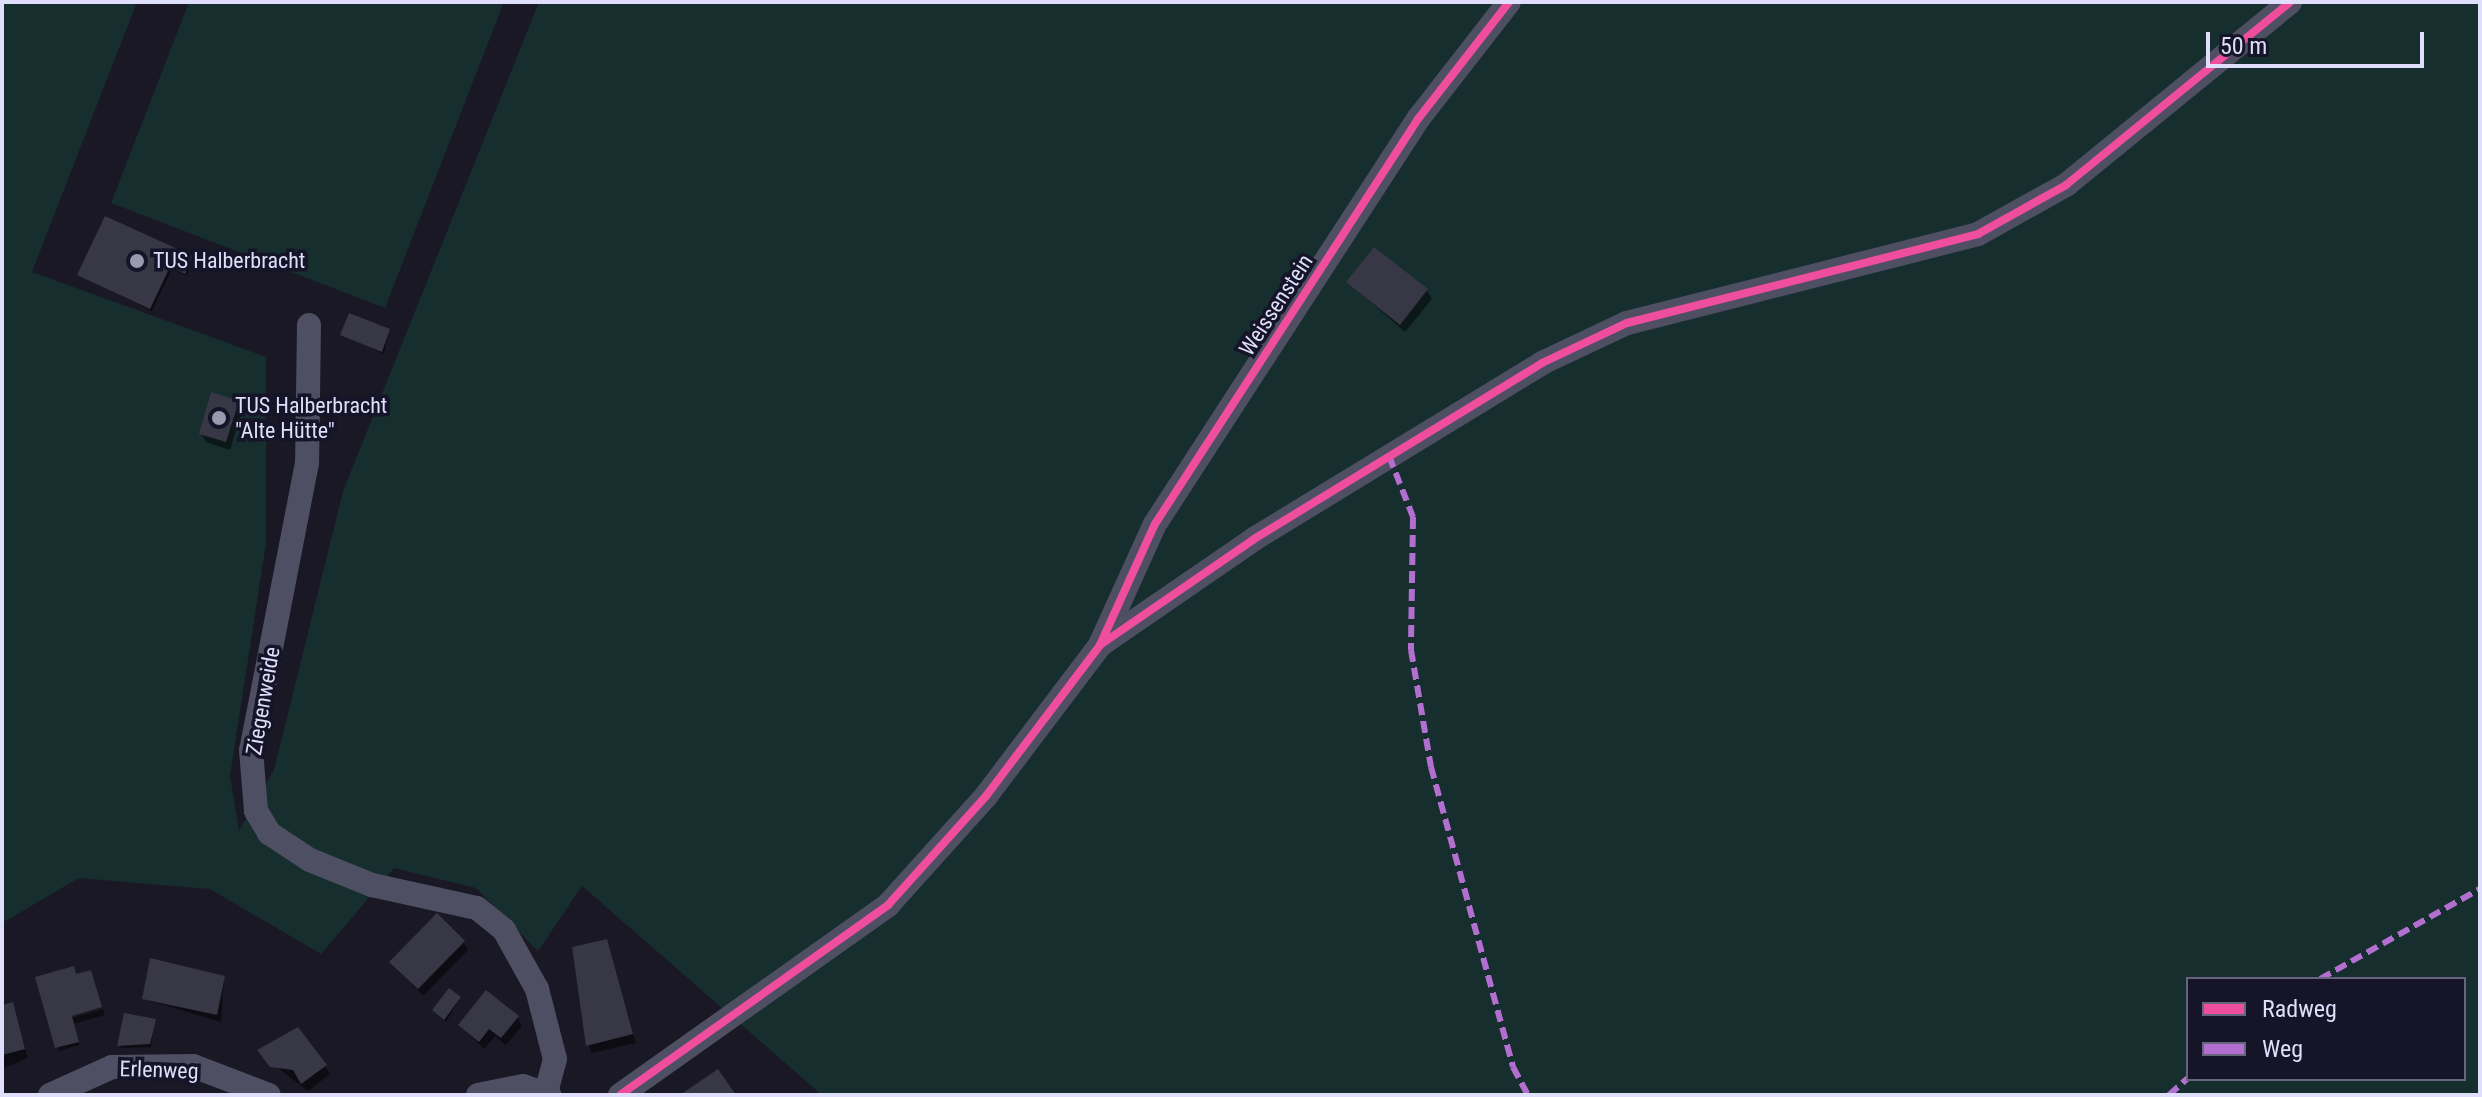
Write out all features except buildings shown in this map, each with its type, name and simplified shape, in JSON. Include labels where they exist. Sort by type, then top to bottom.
[{"type":"street","name":"Weissenstein","points":[[1100,645],[1155,524],[1418,119],[1509,2]]},
{"type":"street","points":[[620,1095],[888,905],[986,796],[1100,645],[1414,441],[1542,363],[1627,323],[1978,234],[2066,185],[2290,2]]},
{"type":"street","name":"Ziegenweide","points":[[309,325],[307,463],[251,750],[256,811],[269,833],[310,860],[372,885],[477,908],[504,930],[524,955],[541,1003],[555,1059],[548,1094]]},
{"type":"street","name":"Erlenweg","points":[[50,1095],[112,1067],[193,1066],[269,1095]]},
{"type":"street","points":[[478,1095],[523,1086],[548,1094]]},
{"type":"green space","points":[[2,2],[137,2],[32,272],[266,357],[266,543],[230,776],[239,831],[274,770],[343,491],[539,2],[2480,2],[2480,1095],[822,1095],[582,886],[538,951],[476,888],[394,868],[321,954],[210,889],[79,878],[2,923]]},
{"type":"green space","points":[[189,2],[504,2],[385,308],[111,203]]},
{"type":"marked path","points":[[1389,456],[1413,517],[1411,650],[1431,767],[1513,1067],[1528,1095]]},
{"type":"marked path","points":[[2324,977],[2480,889]]},
{"type":"marked path","points":[[2169,1095],[2186,1080]]},
{"type":"cycle path","points":[[1100,645],[1155,524],[1418,119],[1509,2]]},
{"type":"cycle path","points":[[620,1095],[888,905],[986,796],[1100,645],[1254,539],[1542,363],[1627,323],[1978,234],[2066,185],[2290,2]]},
{"type":"place","name":"TUS Halberbracht","points":[[137,261]]},
{"type":"place","name":"TUS Halberbracht \"Alte Hütte\"","points":[[219,418]]}]
